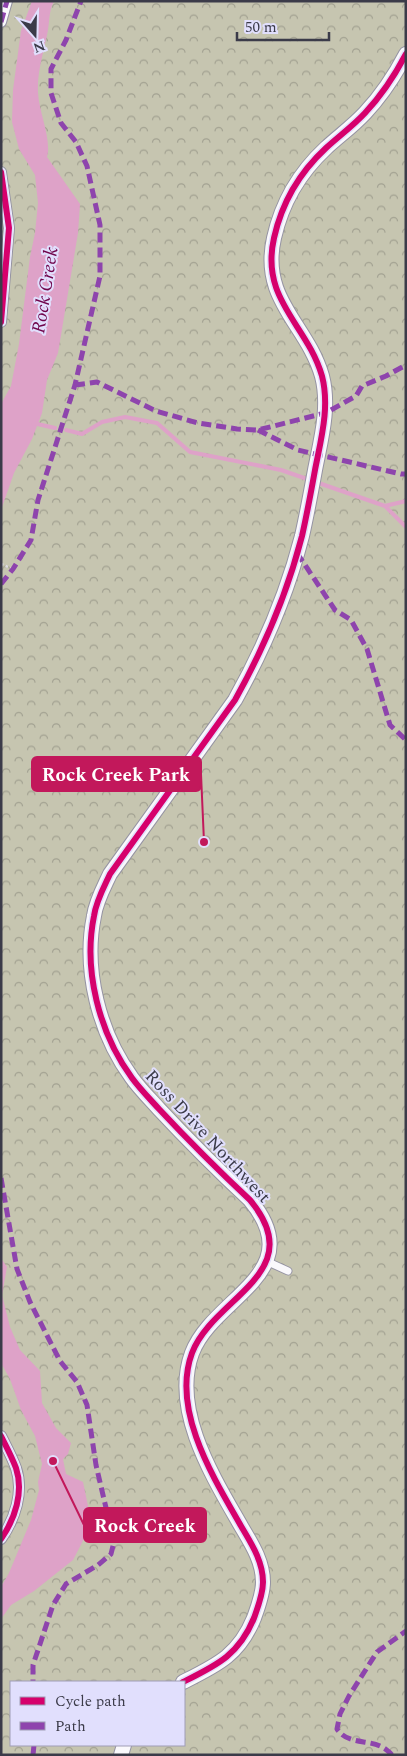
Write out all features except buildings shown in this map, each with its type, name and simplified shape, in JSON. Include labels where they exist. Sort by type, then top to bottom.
[{"type":"street","points":[[1,22],[8,1]]},
{"type":"street","name":"Ross Drive Northwest","points":[[185,1681],[211,1668],[234,1652],[250,1629],[259,1605],[263,1581],[254,1545],[237,1517],[198,1442],[187,1404],[187,1379],[192,1354],[199,1338],[225,1309],[246,1292],[266,1261],[269,1246],[268,1227],[262,1214],[250,1200],[171,1121],[132,1078],[120,1060],[96,1000],[91,968],[90,937],[96,908],[110,874],[234,700],[252,670],[279,608],[302,534],[324,424],[324,387],[317,362],[282,302],[274,282],[271,259],[274,236],[286,200],[301,174],[373,104],[395,74],[406,54]]},
{"type":"street","points":[[1,172],[9,228],[1,322]]},
{"type":"street","points":[[1,1436],[16,1470],[18,1487],[16,1511],[1,1539]]},
{"type":"lane","points":[[266,1261],[288,1271]]},
{"type":"path","points":[[1,564],[13,569]]},
{"type":"green space","points":[[1,1],[406,1],[406,1755],[1,1755]]},
{"type":"water","points":[[32,1],[54,1],[39,71],[39,101],[47,135],[47,157],[80,204],[78,233],[58,353],[47,380],[42,413],[32,439],[14,473],[1,510],[1,404],[11,386],[19,344],[38,203],[35,175],[19,149],[12,122],[13,90],[21,31]]},
{"type":"water","points":[[1,1258],[7,1267],[2,1295],[10,1327],[20,1350],[40,1371],[42,1403],[56,1428],[71,1443],[68,1454],[63,1459],[66,1474],[83,1482],[88,1506],[86,1535],[73,1560],[34,1591],[11,1605],[1,1619],[1,1587],[9,1573],[31,1520],[39,1490],[38,1482],[42,1464],[35,1436],[21,1410],[10,1379],[1,1363]]},
{"type":"waterway","points":[[66,430],[82,434],[102,422],[125,417],[157,423],[190,452],[281,470],[385,506],[406,527]]},
{"type":"waterway","points":[[33,423],[55,428]]},
{"type":"waterway","points":[[385,506],[406,501]]},
{"type":"marked path","points":[[1,22],[7,1]]},
{"type":"marked path","points":[[1,584],[31,540],[38,500],[75,385],[100,276],[100,225],[87,166],[76,142],[61,123],[51,93],[51,69],[66,40],[81,1]]},
{"type":"marked path","points":[[331,410],[356,396],[362,386],[406,365]]},
{"type":"marked path","points":[[75,385],[97,382],[156,411],[198,423],[237,429],[258,430],[321,414]]},
{"type":"marked path","points":[[258,430],[298,450],[406,474]]},
{"type":"marked path","points":[[297,553],[335,610],[351,620],[367,649],[390,725],[406,740]]},
{"type":"marked path","points":[[1,1178],[17,1269],[30,1302],[60,1361],[77,1382],[87,1405],[96,1465],[114,1542],[111,1554],[98,1565],[66,1584],[53,1605],[33,1665],[33,1681]]},
{"type":"marked path","points":[[392,1755],[376,1745],[352,1740],[341,1734],[337,1729],[340,1714],[349,1696],[377,1652],[406,1631]]},
{"type":"marked path","points":[[33,1755],[34,1746]]},
{"type":"cycle path","points":[[185,1681],[226,1658],[234,1650],[248,1631],[256,1614],[262,1591],[261,1567],[256,1552],[219,1486],[198,1442],[191,1420],[187,1397],[187,1375],[192,1353],[203,1333],[252,1283],[264,1266],[270,1247],[266,1225],[250,1200],[159,1109],[135,1082],[120,1060],[103,1021],[92,979],[91,937],[96,905],[110,874],[235,700],[256,661],[282,600],[304,528],[322,435],[325,399],[322,376],[315,358],[287,311],[273,278],[271,260],[274,238],[287,200],[300,178],[316,158],[371,106],[388,85],[406,54]]},
{"type":"cycle path","points":[[1,172],[9,228],[1,322]]},
{"type":"cycle path","points":[[1,1436],[16,1468],[19,1486],[14,1514],[1,1539]]},
{"type":"place","name":"Rock Creek Park","points":[[204,842]]},
{"type":"place","name":"Rock Creek","points":[[53,1461]]}]
